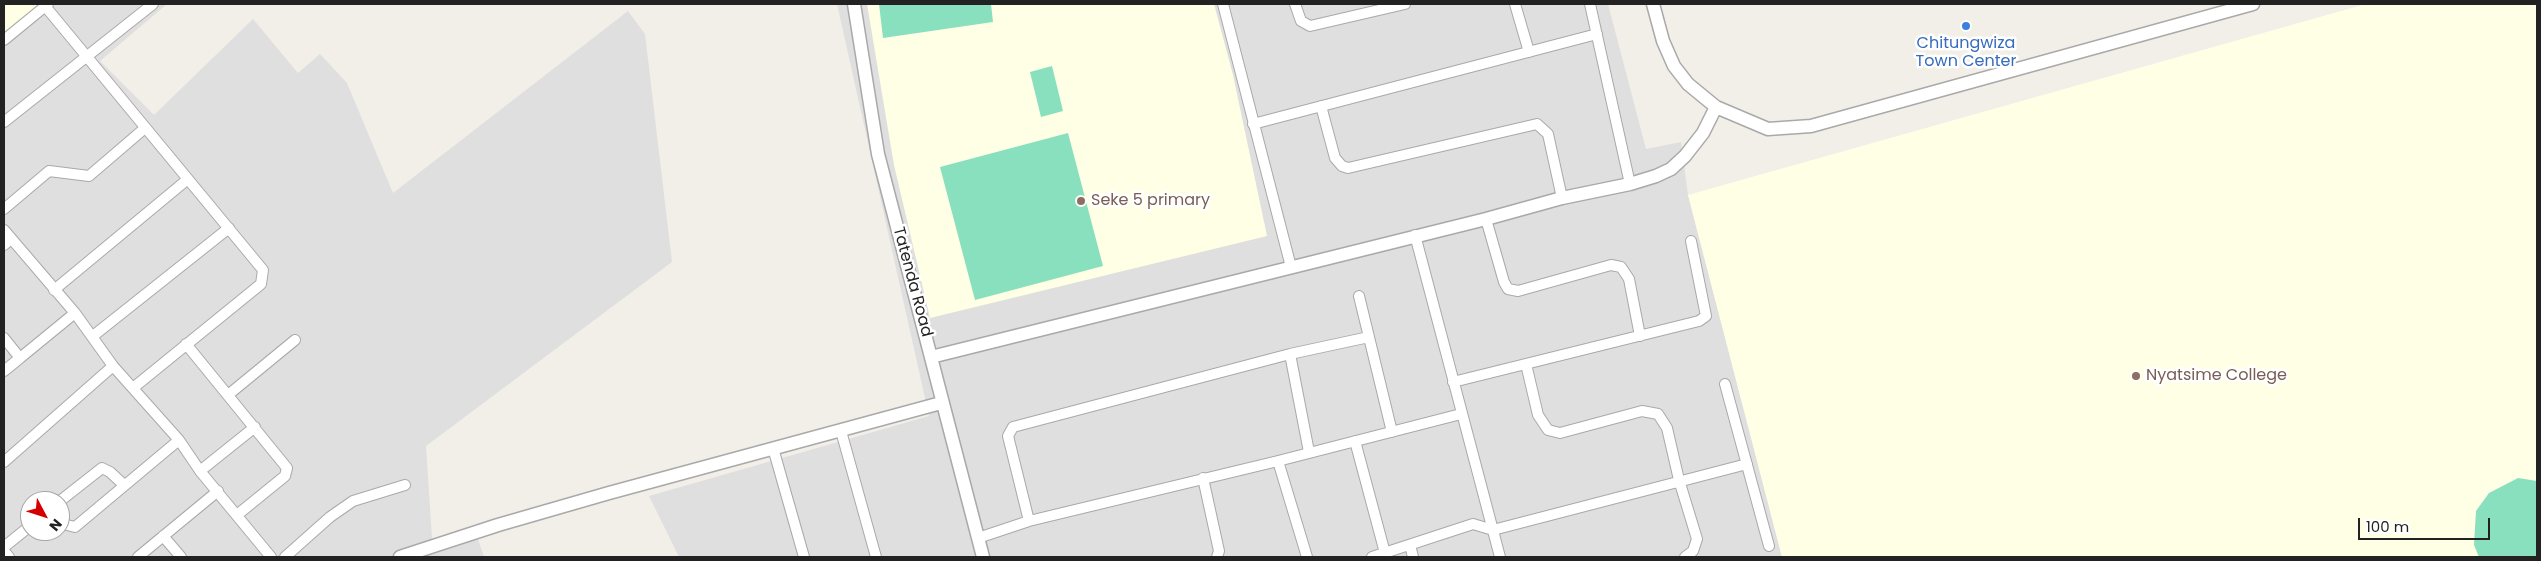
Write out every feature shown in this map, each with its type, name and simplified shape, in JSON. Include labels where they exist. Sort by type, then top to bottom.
[{"type":"street","points":[[4,122],[153,4]]},
{"type":"street","name":"Tatenda Road","points":[[854,4],[878,154],[932,357],[941,402],[983,557]]},
{"type":"street","points":[[1223,4],[1291,266]]},
{"type":"street","points":[[1295,4],[1301,22],[1310,26],[1405,4]]},
{"type":"street","points":[[1515,4],[1529,52]]},
{"type":"street","points":[[1590,4],[1630,184]]},
{"type":"street","points":[[1652,4],[1663,41],[1674,66],[1688,84],[1716,108],[1768,129],[1803,128],[2253,4]]},
{"type":"street","points":[[4,40],[47,5],[86,58],[263,270],[260,284],[133,388]]},
{"type":"street","points":[[1253,124],[1598,34]]},
{"type":"street","points":[[1321,106],[1335,158],[1342,166],[1348,168],[1537,124],[1548,134],[1562,198]]},
{"type":"street","points":[[932,357],[1415,235],[1486,219],[1562,198],[1630,184],[1671,169],[1685,156],[1703,133],[1716,108]]},
{"type":"street","points":[[4,209],[49,171],[89,176],[145,128]]},
{"type":"street","points":[[54,290],[188,179]]},
{"type":"street","points":[[1486,219],[1504,282],[1508,289],[1518,291],[1611,265],[1621,267],[1629,279],[1640,336]]},
{"type":"street","points":[[92,336],[229,228]]},
{"type":"street","points":[[4,230],[8,242],[74,313],[113,366],[179,440],[200,471],[271,557]]},
{"type":"street","points":[[1415,235],[1500,557]]},
{"type":"street","points":[[1453,382],[1699,321],[1706,316],[1691,241]]},
{"type":"street","points":[[1359,296],[1392,432]]},
{"type":"street","points":[[4,371],[74,313]]},
{"type":"street","points":[[1029,521],[1008,436],[1013,427],[1290,354],[1368,337]]},
{"type":"street","points":[[4,338],[20,358]]},
{"type":"street","points":[[228,395],[295,340]]},
{"type":"street","points":[[186,344],[288,470],[285,476],[237,515]]},
{"type":"street","points":[[1290,354],[1309,452]]},
{"type":"street","points":[[1526,364],[1538,415],[1548,430],[1560,433],[1642,411],[1658,414],[1667,428],[1679,480],[1697,539],[1693,551],[1685,557]]},
{"type":"street","points":[[4,462],[113,366]]},
{"type":"street","points":[[1725,384],[1769,546]]},
{"type":"street","points":[[400,557],[498,525],[941,402]]},
{"type":"street","points":[[978,538],[1029,521],[1278,461],[1461,414]]},
{"type":"street","points":[[200,471],[254,427]]},
{"type":"street","points":[[841,431],[876,557]]},
{"type":"street","points":[[70,526],[75,527],[179,440]]},
{"type":"street","points":[[1355,441],[1385,553]]},
{"type":"street","points":[[772,448],[804,557]]},
{"type":"street","points":[[1278,461],[1307,557]]},
{"type":"street","points":[[1372,557],[1473,524],[1493,530],[1679,480],[1747,464]]},
{"type":"street","points":[[70,493],[102,468],[110,472],[124,485]]},
{"type":"street","points":[[1203,478],[1219,551],[1217,557]]},
{"type":"street","points":[[284,557],[352,501],[405,485]]},
{"type":"street","points":[[138,557],[218,491]]},
{"type":"street","points":[[9,557],[4,549],[20,535]]},
{"type":"street","points":[[163,536],[181,557]]},
{"type":"street","points":[[1410,545],[1413,557]]},
{"type":"shaded area","points":[[4,4],[167,4],[100,61],[154,115],[253,19],[298,73],[320,54],[347,83],[393,193],[628,11],[645,34],[672,262],[426,446],[433,554],[478,539],[484,557],[4,557]]},
{"type":"shaded area","points":[[4,4],[40,4],[4,34]]},
{"type":"shaded area","points":[[837,4],[1608,4],[1646,149],[1681,142],[1688,195],[1782,557],[679,557],[649,496],[929,416]]},
{"type":"shaded area","points":[[867,4],[1214,4],[1233,75],[1267,236],[930,318],[894,165]]},
{"type":"shaded area","name":"Nyatsime College","points":[[2366,4],[2537,4],[2537,557],[1782,557],[1688,195]]},
{"type":"green space","points":[[879,4],[991,4],[993,22],[883,38]]},
{"type":"green space","points":[[1052,66],[1063,111],[1041,117],[1030,72]]},
{"type":"green space","points":[[1068,133],[1103,266],[975,300],[940,167]]},
{"type":"green space","points":[[2518,478],[2537,481],[2537,557],[2479,557],[2474,545],[2476,511],[2489,493]]},
{"type":"place","name":"Chitungwiza Town Center","points":[[1966,26]]},
{"type":"place","name":"Seke 5 primary","points":[[1081,201]]},
{"type":"place","name":"Nyatsime College","points":[[2136,376]]}]
